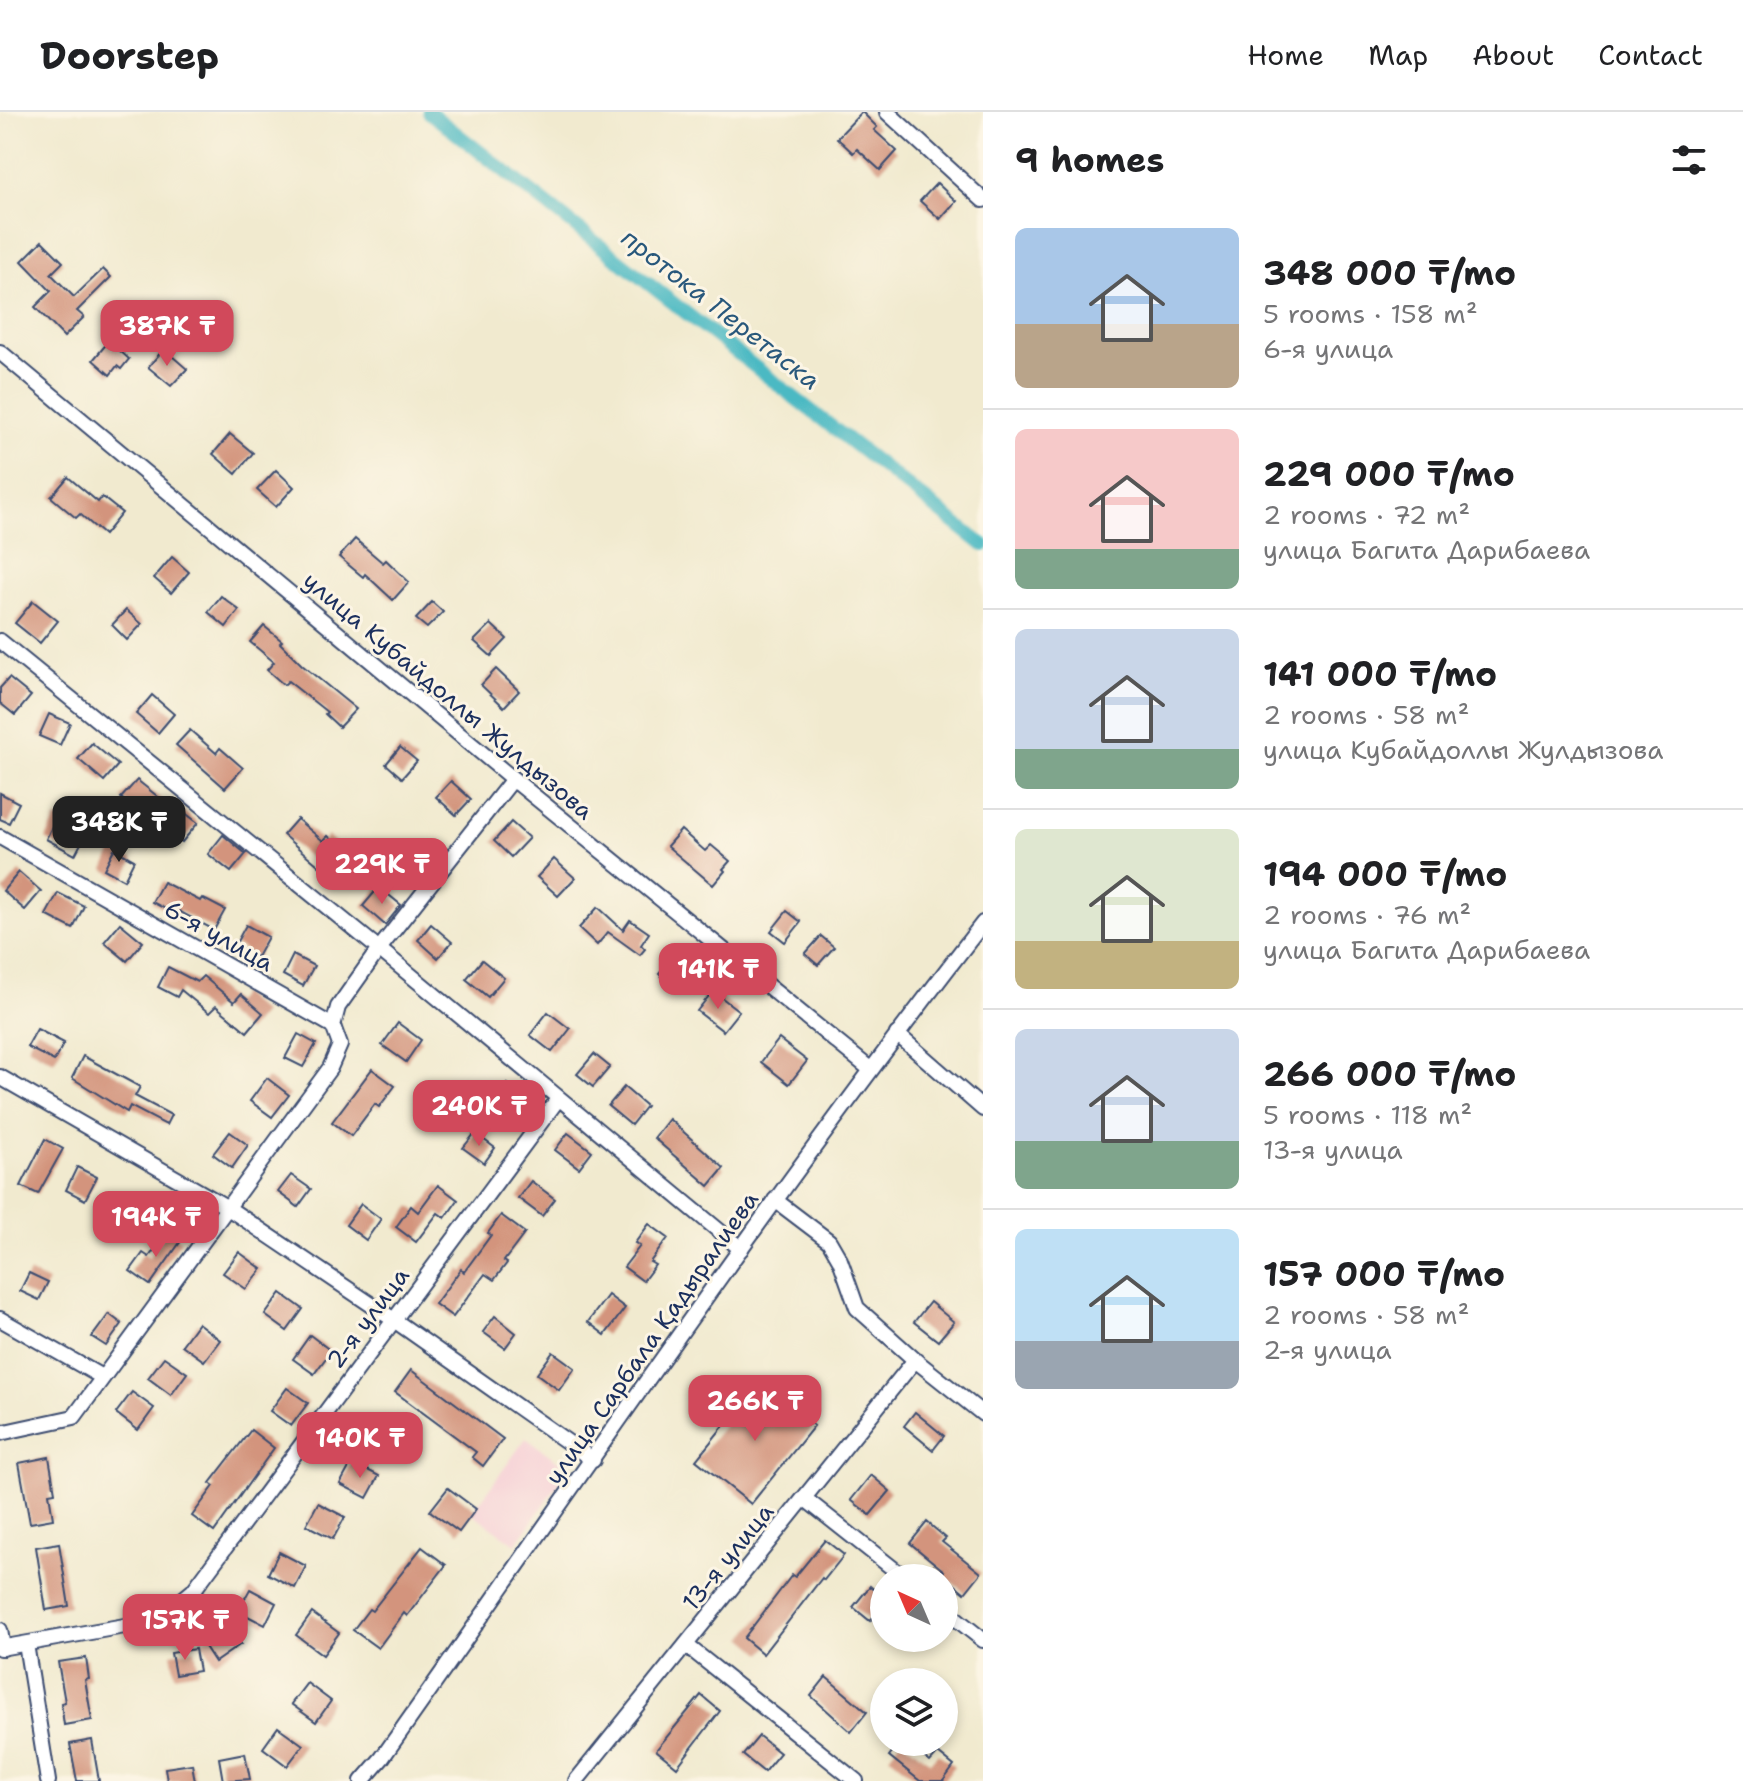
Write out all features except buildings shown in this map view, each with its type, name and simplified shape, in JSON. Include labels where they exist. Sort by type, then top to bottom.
[{"type":"street","points":[[887,112],[983,200]]},
{"type":"street","name":"улица Кубайдоллы Жулдызова","points":[[0,352],[513,779],[870,1069]]},
{"type":"street","points":[[0,641],[741,1249]]},
{"type":"street","points":[[0,1433],[74,1417],[330,1068],[340,1045],[333,1026],[338,1007],[379,949],[513,779]]},
{"type":"street","name":"6-я улица","points":[[0,837],[333,1026]]},
{"type":"street","name":"улица Сарбала Қадыралиева","points":[[362,1781],[382,1758],[775,1200],[870,1069],[983,923]]},
{"type":"street","points":[[897,1034],[983,1109]]},
{"type":"street","points":[[0,1077],[228,1208],[593,1460]]},
{"type":"street","name":"2-я улица","points":[[2,1648],[136,1624],[165,1614],[193,1591],[558,1099]]},
{"type":"street","points":[[775,1200],[829,1241],[840,1260],[857,1308],[915,1360],[983,1414]]},
{"type":"street","points":[[0,1319],[102,1377]]},
{"type":"street","name":"13-я улица","points":[[576,1781],[915,1360]]},
{"type":"street","points":[[804,1498],[887,1564]]},
{"type":"street","points":[[958,1620],[983,1640]]},
{"type":"street","points":[[0,1630],[2,1648]]},
{"type":"street","points":[[26,1644],[48,1781]]},
{"type":"street","points":[[686,1645],[856,1781]]},
{"type":"shaded area","points":[[526,1438],[569,1469],[516,1544],[472,1513]]},
{"type":"waterway","name":"протока Перетаска","points":[[429,112],[983,545]]}]
